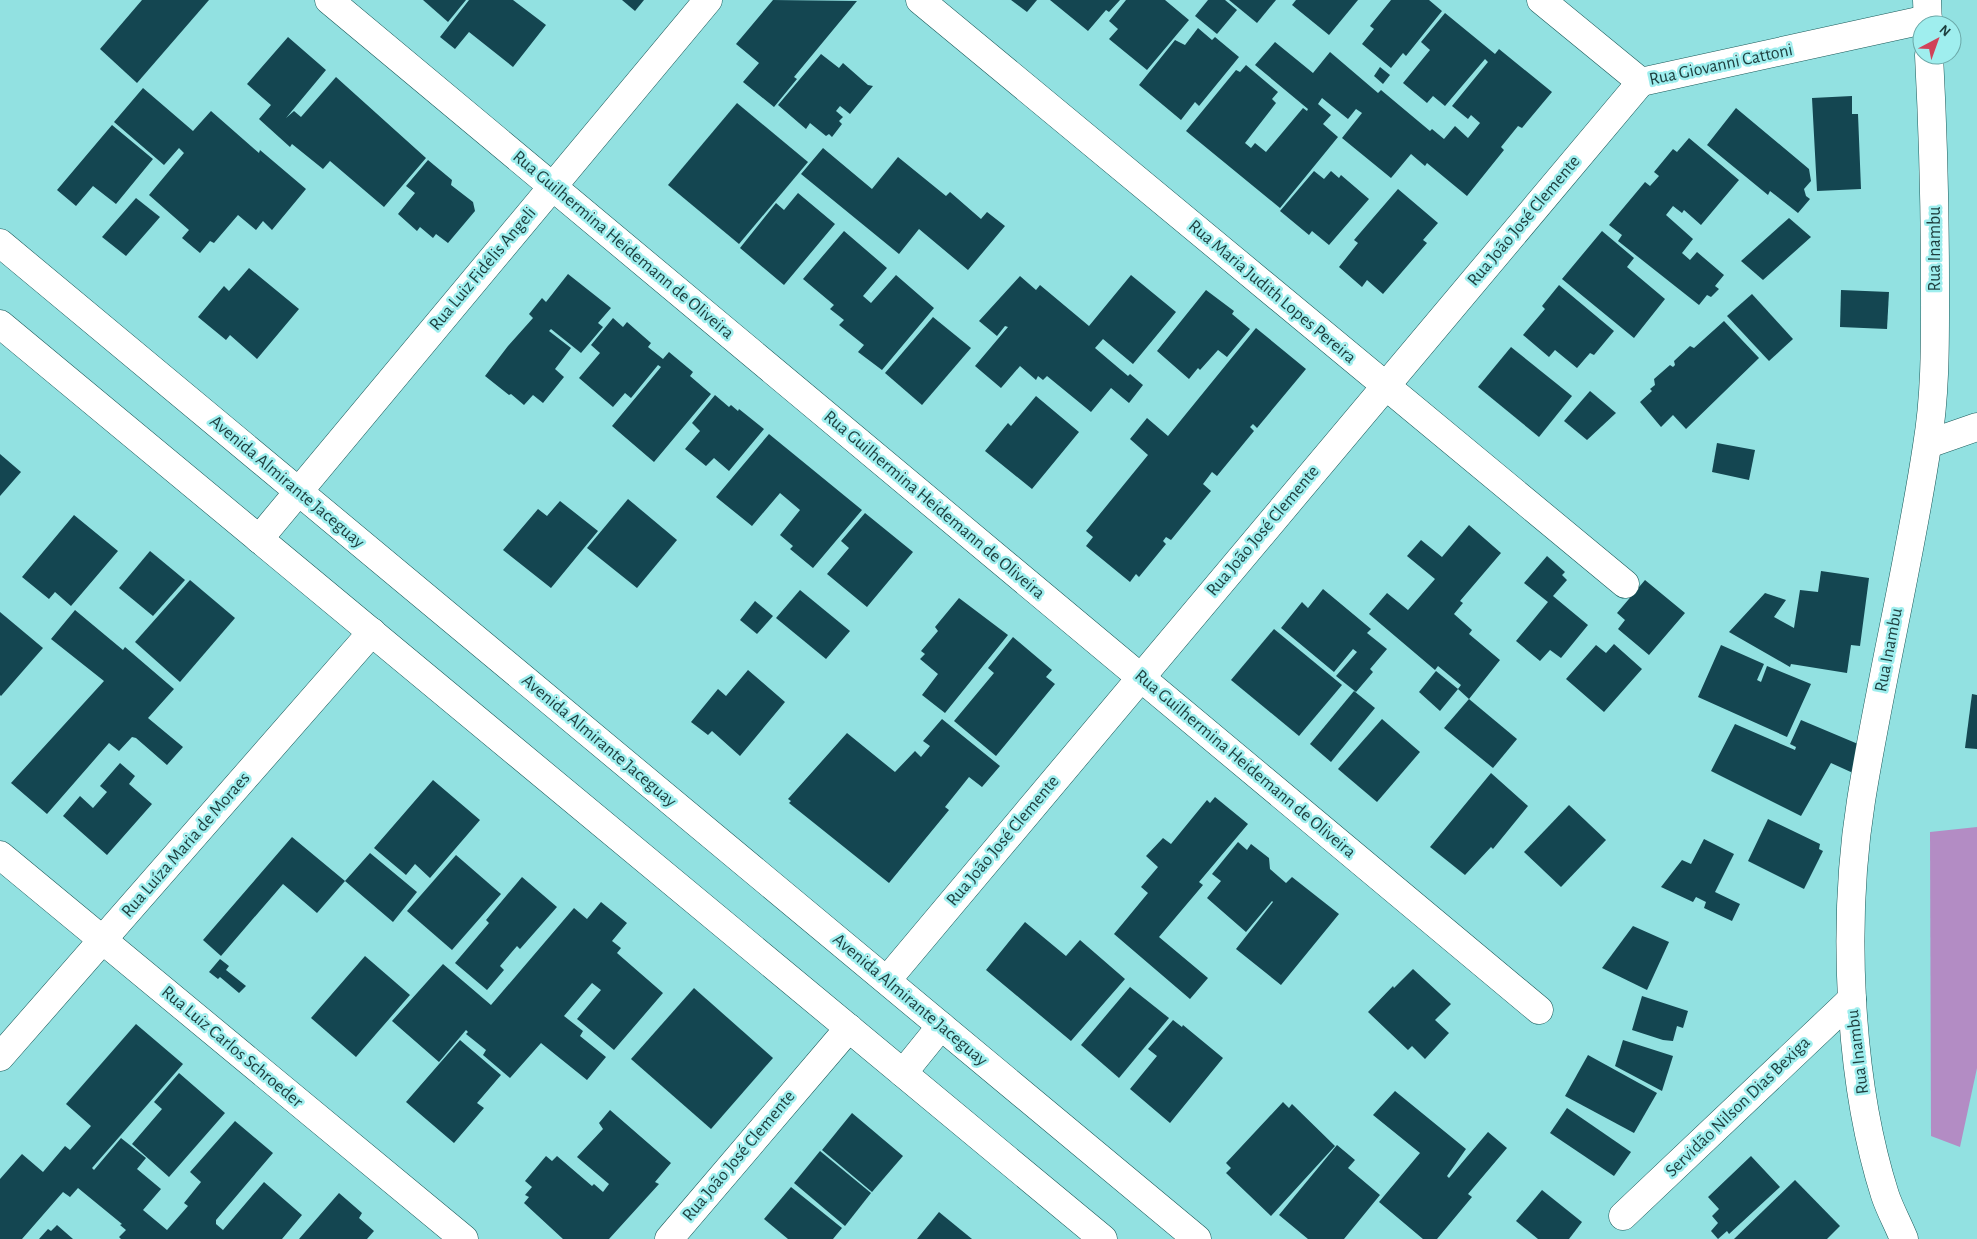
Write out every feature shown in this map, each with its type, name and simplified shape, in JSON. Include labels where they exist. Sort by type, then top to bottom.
[{"type":"street","name":"Rua Guilhermina Heidemann de Oliveira","points":[[329,0],[1539,1010]]},
{"type":"street","name":"Rua Luiz Fidélis Angeli","points":[[259,539],[708,0]]},
{"type":"street","name":"Rua Maria Judith Lopes Pereira","points":[[920,0],[1625,584]]},
{"type":"street","name":"Rua Giovanni Cattoni","points":[[1541,0],[1641,82],[1912,19]]},
{"type":"street","name":"Rua Inambu","points":[[1904,1239],[1886,1196],[1871,1140],[1862,1091],[1852,999],[1853,879],[1861,802],[1928,444],[1934,382],[1935,211],[1929,65]]},
{"type":"street","name":"Rua João José Clemente","points":[[887,980],[1641,82]]},
{"type":"street","name":"Avenida Almirante Jaceguay","points":[[0,243],[1197,1239]]},
{"type":"street","points":[[0,324],[1104,1239]]},
{"type":"street","points":[[1928,444],[1977,427]]},
{"type":"street","name":"Rua Luíza Maria de Moraes","points":[[0,1057],[372,632]]},
{"type":"street","name":"Rua Luiz Carlos Schroeder","points":[[0,855],[464,1239]]},
{"type":"street","name":"Servidão Nilson Dias Bexiga","points":[[1624,1216],[1852,999]]},
{"type":"street","points":[[904,1073],[941,1026]]},
{"type":"street","name":"Rua João José Clemente","points":[[669,1239],[849,1028]]},
{"type":"shaded area","points":[[1977,827],[1977,1068],[1960,1147],[1931,1136],[1930,832]]},
{"type":"building","points":[[142,0],[209,0],[137,83],[100,49]]},
{"type":"building","points":[[423,0],[466,0],[448,22]]},
{"type":"building","points":[[469,0],[513,0],[546,25],[513,67],[469,32],[455,49],[440,37]]},
{"type":"building","points":[[622,0],[644,0],[635,11]]},
{"type":"building","points":[[773,0],[857,1],[794,77],[797,79],[774,107],[743,82],[759,63],[736,44]]},
{"type":"building","points":[[1011,0],[1037,0],[1027,12]]},
{"type":"building","points":[[1050,0],[1120,0],[1109,12],[1106,10],[1088,31]]},
{"type":"building","points":[[1126,0],[1165,0],[1189,20],[1147,70],[1109,39],[1118,29],[1109,21]]},
{"type":"building","points":[[1208,0],[1225,0],[1237,10],[1217,34],[1195,16]]},
{"type":"building","points":[[1229,0],[1276,0],[1257,23]]},
{"type":"building","points":[[1296,0],[1358,0],[1329,35],[1292,5]]},
{"type":"building","points":[[1391,0],[1429,0],[1442,11],[1406,56],[1403,53],[1391,68],[1362,44],[1374,29],[1370,26]]},
{"type":"building","points":[[1445,13],[1495,54],[1499,49],[1552,92],[1522,128],[1518,126],[1501,147],[1504,150],[1467,196],[1427,163],[1425,166],[1411,154],[1391,178],[1342,138],[1362,113],[1356,109],[1348,119],[1322,98],[1318,104],[1331,115],[1323,124],[1338,137],[1280,208],[1186,131],[1236,70],[1240,72],[1246,65],[1278,92],[1272,99],[1276,103],[1245,143],[1251,148],[1255,143],[1266,152],[1303,108],[1307,111],[1308,109],[1255,65],[1275,42],[1313,73],[1330,52],[1378,93],[1381,90],[1430,131],[1432,129],[1444,139],[1455,126],[1468,138],[1480,123],[1471,115],[1468,119],[1452,106],[1488,62],[1485,59],[1445,106],[1433,96],[1427,103],[1403,83],[1430,50],[1421,42]]},
{"type":"building","points":[[1198,28],[1212,40],[1215,37],[1239,57],[1199,106],[1195,102],[1181,120],[1139,85],[1175,40],[1185,45]]},
{"type":"building","points":[[288,37],[326,70],[286,118],[294,111],[301,117],[336,77],[426,158],[384,207],[330,161],[323,169],[292,144],[290,147],[259,119],[271,105],[247,84]]},
{"type":"building","points":[[821,54],[839,68],[843,63],[868,85],[873,86],[850,114],[840,106],[836,111],[843,117],[839,121],[842,124],[832,137],[829,134],[826,136],[810,123],[806,129],[778,105]]},
{"type":"building","points":[[1380,67],[1390,75],[1383,84],[1374,76]]},
{"type":"building","points":[[143,88],[193,131],[211,111],[259,153],[260,150],[306,189],[272,230],[263,221],[256,230],[238,215],[214,243],[210,241],[200,253],[182,238],[189,230],[149,195],[184,153],[179,148],[164,165],[114,122]]},
{"type":"building","points":[[1852,96],[1852,114],[1858,114],[1861,189],[1817,191],[1812,98]]},
{"type":"building","points":[[737,103],[808,162],[739,244],[668,185]]},
{"type":"building","points":[[1736,108],[1809,169],[1811,181],[1804,189],[1806,196],[1810,199],[1798,213],[1770,191],[1768,195],[1707,145]]},
{"type":"building","points":[[112,125],[153,159],[116,204],[93,186],[76,206],[57,190]]},
{"type":"building","points":[[1689,138],[1739,180],[1701,225],[1684,210],[1682,213],[1673,206],[1666,215],[1693,239],[1682,253],[1690,260],[1697,252],[1724,275],[1715,286],[1719,289],[1711,297],[1707,295],[1699,305],[1618,241],[1622,235],[1609,225],[1645,182],[1650,186],[1659,176],[1654,172],[1673,149],[1677,152]]},
{"type":"building","points":[[823,148],[872,189],[898,157],[946,196],[950,192],[981,219],[987,212],[1005,226],[968,270],[919,229],[899,254],[801,174]]},
{"type":"building","points":[[428,160],[452,180],[451,185],[473,202],[475,211],[448,243],[436,234],[433,238],[420,227],[417,231],[398,214],[415,193],[406,186]]},
{"type":"building","points":[[1314,171],[1324,179],[1331,171],[1339,178],[1341,175],[1369,199],[1329,245],[1312,231],[1309,235],[1280,211]]},
{"type":"building","points":[[1398,189],[1438,223],[1423,240],[1427,243],[1383,294],[1367,280],[1362,287],[1339,267],[1358,243],[1354,240]]},
{"type":"building","points":[[798,193],[835,224],[784,285],[740,248],[776,203],[784,210]]},
{"type":"building","points":[[136,198],[160,217],[126,256],[102,237]]},
{"type":"building","points":[[1789,218],[1811,237],[1763,280],[1741,261]]},
{"type":"building","points":[[844,231],[887,268],[863,296],[871,303],[896,275],[934,308],[882,370],[858,352],[864,345],[839,325],[844,320],[830,309],[834,305],[803,279]]},
{"type":"building","points":[[1602,231],[1634,258],[1627,267],[1665,299],[1634,338],[1562,279]]},
{"type":"building","points":[[249,268],[299,309],[257,359],[230,335],[226,340],[198,317],[224,286],[229,291]]},
{"type":"building","points":[[568,274],[611,308],[598,323],[603,327],[581,353],[551,329],[549,331],[571,348],[555,369],[564,377],[543,403],[533,395],[524,405],[485,376],[533,318],[529,314],[542,298],[546,302]]},
{"type":"building","points":[[1131,275],[1176,312],[1133,364],[1103,339],[1095,348],[1128,376],[1130,374],[1143,385],[1129,403],[1111,388],[1091,412],[1047,376],[1043,380],[1038,376],[1036,380],[1020,366],[1001,388],[975,366],[1008,327],[1005,326],[997,336],[979,321],[1020,276],[1036,290],[1040,285],[1089,326]]},
{"type":"building","points":[[1559,285],[1614,331],[1594,355],[1590,353],[1577,368],[1555,350],[1549,357],[1523,335],[1545,309],[1542,306]]},
{"type":"building","points":[[1206,290],[1234,311],[1232,314],[1250,329],[1227,357],[1218,350],[1189,379],[1157,351]]},
{"type":"building","points":[[1841,290],[1889,292],[1887,329],[1840,327]]},
{"type":"building","points":[[1752,294],[1793,339],[1769,361],[1727,316]]},
{"type":"building","points":[[933,317],[971,348],[922,405],[885,373]]},
{"type":"building","points":[[613,318],[623,327],[627,322],[651,343],[648,347],[663,359],[669,352],[693,372],[690,376],[711,394],[654,462],[612,426],[661,367],[658,365],[631,398],[625,393],[613,407],[579,378],[600,353],[591,345]]},
{"type":"building","points":[[1724,321],[1759,358],[1686,429],[1673,415],[1661,427],[1640,402],[1652,391],[1650,389],[1655,385],[1654,379],[1670,365],[1673,367],[1675,365],[1674,361],[1690,346],[1694,348]]},
{"type":"building","points":[[1256,328],[1306,369],[1257,428],[1253,424],[1250,427],[1254,431],[1217,476],[1212,472],[1203,484],[1211,491],[1171,540],[1166,537],[1163,541],[1166,544],[1139,577],[1136,574],[1130,582],[1086,546],[1093,537],[1086,531],[1148,455],[1130,439],[1147,418],[1168,436]]},
{"type":"building","points":[[1511,347],[1572,396],[1539,437],[1478,387]]},
{"type":"building","points":[[1590,391],[1616,413],[1587,440],[1564,421]]},
{"type":"building","points":[[715,395],[729,407],[731,405],[738,411],[739,409],[764,429],[729,471],[714,458],[706,466],[685,449],[700,431],[692,423]]},
{"type":"building","points":[[1036,396],[1079,432],[1032,489],[985,451],[1008,423],[1011,426]]},
{"type":"building","points":[[769,434],[862,510],[813,568],[790,549],[793,546],[780,535],[800,510],[780,493],[752,526],[716,497]]},
{"type":"building","points":[[1717,443],[1755,450],[1749,480],[1712,472]]},
{"type":"building","points":[[0,454],[21,472],[0,496]]},
{"type":"building","points":[[628,499],[677,540],[637,588],[587,548]]},
{"type":"building","points":[[560,501],[598,531],[551,588],[503,550],[538,509],[547,516]]},
{"type":"building","points":[[865,513],[913,552],[867,607],[827,574],[849,548],[841,541]]},
{"type":"building","points":[[74,515],[118,551],[71,606],[55,592],[49,599],[22,577]]},
{"type":"building","points":[[1469,525],[1501,553],[1460,601],[1463,603],[1454,614],[1472,630],[1469,634],[1500,660],[1469,699],[1458,689],[1461,685],[1438,666],[1435,670],[1369,614],[1387,593],[1408,610],[1435,579],[1407,556],[1421,540],[1442,557]]},
{"type":"building","points":[[150,551],[185,580],[153,616],[119,588]]},
{"type":"building","points":[[1547,556],[1565,572],[1562,575],[1567,580],[1553,596],[1588,625],[1561,658],[1550,650],[1540,661],[1516,641],[1548,602],[1524,583]]},
{"type":"building","points":[[1821,571],[1869,578],[1860,646],[1851,645],[1847,673],[1791,664],[1790,667],[1729,632],[1765,593],[1786,600],[1774,617],[1794,628],[1800,590],[1818,592]]},
{"type":"building","points":[[190,580],[235,618],[180,682],[135,642]]},
{"type":"building","points":[[1645,580],[1685,613],[1649,655],[1618,629],[1625,620],[1617,613]]},
{"type":"building","points":[[1323,589],[1371,629],[1367,633],[1387,649],[1370,669],[1373,672],[1356,692],[1336,676],[1357,652],[1353,649],[1334,672],[1281,628],[1302,602],[1308,608]]},
{"type":"building","points":[[800,590],[850,631],[826,659],[776,618]]},
{"type":"building","points":[[959,598],[1008,635],[945,713],[922,695],[938,674],[920,659],[925,654],[921,651],[938,631],[935,627]]},
{"type":"building","points":[[755,601],[773,616],[757,634],[740,620]]},
{"type":"building","points":[[75,610],[123,650],[125,647],[174,689],[148,718],[183,747],[167,765],[136,738],[132,737],[119,751],[109,743],[47,814],[11,783],[104,681],[51,639]]},
{"type":"building","points":[[0,612],[43,648],[1,696],[0,695]]},
{"type":"building","points":[[1274,629],[1342,685],[1299,736],[1231,680]]},
{"type":"building","points":[[1013,637],[1052,670],[1046,677],[1055,684],[996,756],[954,721],[994,673],[988,668]]},
{"type":"building","points":[[1614,644],[1642,669],[1604,712],[1566,679],[1596,645],[1606,653]]},
{"type":"building","points":[[1721,645],[1764,664],[1757,680],[1761,682],[1767,666],[1811,684],[1787,737],[1698,697]]},
{"type":"building","points":[[748,670],[785,702],[740,756],[712,731],[708,735],[691,722],[718,689],[726,696]]},
{"type":"building","points":[[1436,671],[1458,689],[1440,711],[1419,692]]},
{"type":"building","points":[[1354,691],[1375,708],[1331,762],[1310,744]]},
{"type":"building","points":[[1972,694],[1977,695],[1977,749],[1965,748]]},
{"type":"building","points":[[1469,699],[1517,739],[1493,768],[1444,728]]},
{"type":"building","points":[[942,719],[1000,766],[982,787],[969,777],[945,807],[949,810],[889,883],[789,803],[791,801],[788,799],[847,733],[895,772],[915,751],[921,757],[930,746],[923,741]]},
{"type":"building","points":[[1382,719],[1420,752],[1377,802],[1338,769]]},
{"type":"building","points":[[1801,720],[1858,744],[1853,773],[1831,763],[1801,816],[1711,771],[1735,724],[1795,750],[1796,747],[1790,744]]},
{"type":"building","points":[[120,763],[135,776],[129,784],[152,804],[107,855],[63,816],[80,796],[93,808],[107,792],[100,786]]},
{"type":"building","points":[[1491,773],[1528,806],[1493,849],[1491,847],[1465,875],[1430,847]]},
{"type":"building","points":[[433,780],[480,820],[430,878],[415,864],[406,875],[374,848]]},
{"type":"building","points":[[1215,797],[1248,824],[1199,882],[1203,885],[1159,937],[1208,978],[1190,999],[1114,934],[1148,893],[1141,887],[1158,867],[1146,856],[1163,838],[1171,844],[1207,800],[1210,803]]},
{"type":"building","points":[[1569,805],[1606,840],[1561,887],[1524,852]]},
{"type":"building","points":[[1768,819],[1820,844],[1819,849],[1823,851],[1804,889],[1748,861]]},
{"type":"building","points":[[292,837],[345,881],[317,913],[283,884],[221,956],[203,940]]},
{"type":"building","points":[[1704,839],[1734,854],[1715,892],[1740,904],[1732,921],[1704,908],[1706,902],[1696,897],[1693,902],[1661,887],[1682,860],[1691,864]]},
{"type":"building","points":[[1238,842],[1247,850],[1251,844],[1269,858],[1270,869],[1286,883],[1292,877],[1339,914],[1281,985],[1236,949],[1273,902],[1246,932],[1207,898],[1221,881],[1212,874]]},
{"type":"building","points":[[370,853],[417,892],[393,922],[345,881]]},
{"type":"building","points":[[456,855],[501,894],[452,950],[407,911]]},
{"type":"building","points":[[522,877],[557,907],[520,949],[517,946],[500,966],[504,970],[487,990],[455,963],[489,923],[486,920]]},
{"type":"building","points":[[601,902],[627,923],[612,941],[621,948],[617,953],[663,993],[614,1050],[577,1019],[601,990],[592,983],[564,1016],[583,1031],[580,1036],[606,1057],[587,1080],[541,1043],[510,1078],[483,1055],[486,1050],[466,1034],[468,1032],[466,1030],[439,1062],[392,1021],[443,964],[491,1005],[574,908],[587,919]]},
{"type":"building","points":[[1025,922],[1066,956],[1080,940],[1125,979],[1071,1041],[986,970]]},
{"type":"building","points":[[1633,926],[1669,942],[1647,990],[1602,968]]},
{"type":"building","points":[[365,956],[410,995],[356,1057],[311,1018]]},
{"type":"building","points":[[220,959],[229,966],[226,970],[246,986],[239,993],[220,977],[218,979],[209,972]]},
{"type":"building","points":[[1413,969],[1451,1004],[1435,1020],[1449,1033],[1425,1059],[1412,1046],[1408,1050],[1368,1012],[1393,986],[1394,988]]},
{"type":"building","points":[[1130,987],[1169,1018],[1119,1078],[1081,1045]]},
{"type":"building","points":[[694,988],[773,1058],[711,1129],[631,1059]]},
{"type":"building","points":[[1642,996],[1688,1011],[1683,1028],[1677,1026],[1673,1041],[1663,1040],[1632,1030]]},
{"type":"building","points":[[1173,1020],[1182,1027],[1183,1025],[1223,1058],[1170,1123],[1130,1089],[1157,1056],[1148,1049]]},
{"type":"building","points":[[136,1024],[183,1064],[92,1168],[94,1170],[121,1138],[146,1158],[137,1169],[161,1189],[143,1210],[167,1230],[188,1206],[184,1203],[201,1182],[190,1172],[235,1121],[273,1153],[216,1220],[216,1224],[223,1230],[264,1182],[302,1215],[282,1239],[121,1239],[119,1237],[126,1230],[120,1225],[122,1224],[78,1188],[70,1197],[63,1192],[22,1239],[0,1239],[0,1179],[22,1154],[43,1172],[65,1146],[70,1150],[91,1126],[66,1104]]},
{"type":"building","points":[[460,1040],[501,1075],[477,1103],[484,1108],[454,1143],[406,1102]]},
{"type":"building","points":[[1623,1040],[1673,1056],[1662,1091],[1615,1066]]},
{"type":"building","points":[[1588,1055],[1657,1093],[1634,1133],[1565,1096]]},
{"type":"building","points":[[179,1073],[225,1113],[169,1177],[132,1144],[162,1109],[154,1102]]},
{"type":"building","points":[[1395,1091],[1466,1149],[1447,1176],[1449,1178],[1488,1132],[1507,1148],[1468,1194],[1472,1197],[1437,1239],[1423,1239],[1379,1202],[1420,1153],[1373,1115]]},
{"type":"building","points":[[1283,1102],[1289,1108],[1292,1104],[1335,1146],[1271,1216],[1226,1173],[1231,1168],[1226,1163]]},
{"type":"building","points":[[1567,1108],[1631,1152],[1614,1176],[1550,1133]]},
{"type":"building","points":[[610,1110],[671,1163],[655,1182],[659,1184],[609,1239],[563,1239],[524,1203],[529,1197],[525,1195],[532,1187],[525,1181],[546,1156],[552,1161],[557,1156],[592,1186],[594,1184],[603,1192],[609,1184],[577,1157],[603,1129],[599,1123]]},
{"type":"building","points":[[852,1113],[903,1156],[872,1192],[822,1150]]},
{"type":"building","points":[[1337,1145],[1355,1160],[1348,1168],[1380,1195],[1344,1239],[1308,1239],[1279,1215]]},
{"type":"building","points":[[820,1151],[871,1193],[845,1226],[794,1183]]},
{"type":"building","points":[[1751,1156],[1780,1187],[1729,1234],[1727,1231],[1718,1239],[1711,1231],[1718,1223],[1712,1216],[1719,1209],[1708,1197]]},
{"type":"building","points":[[1795,1180],[1840,1226],[1827,1239],[1734,1239]]},
{"type":"building","points":[[791,1187],[842,1228],[833,1239],[788,1239],[764,1219]]},
{"type":"building","points":[[1542,1190],[1582,1222],[1569,1239],[1538,1239],[1516,1221]]},
{"type":"building","points":[[339,1193],[362,1213],[359,1218],[374,1231],[367,1239],[299,1239]]},
{"type":"building","points":[[939,1212],[972,1239],[917,1239]]},
{"type":"building","points":[[57,1225],[73,1239],[39,1239],[48,1229],[51,1231]]}]
